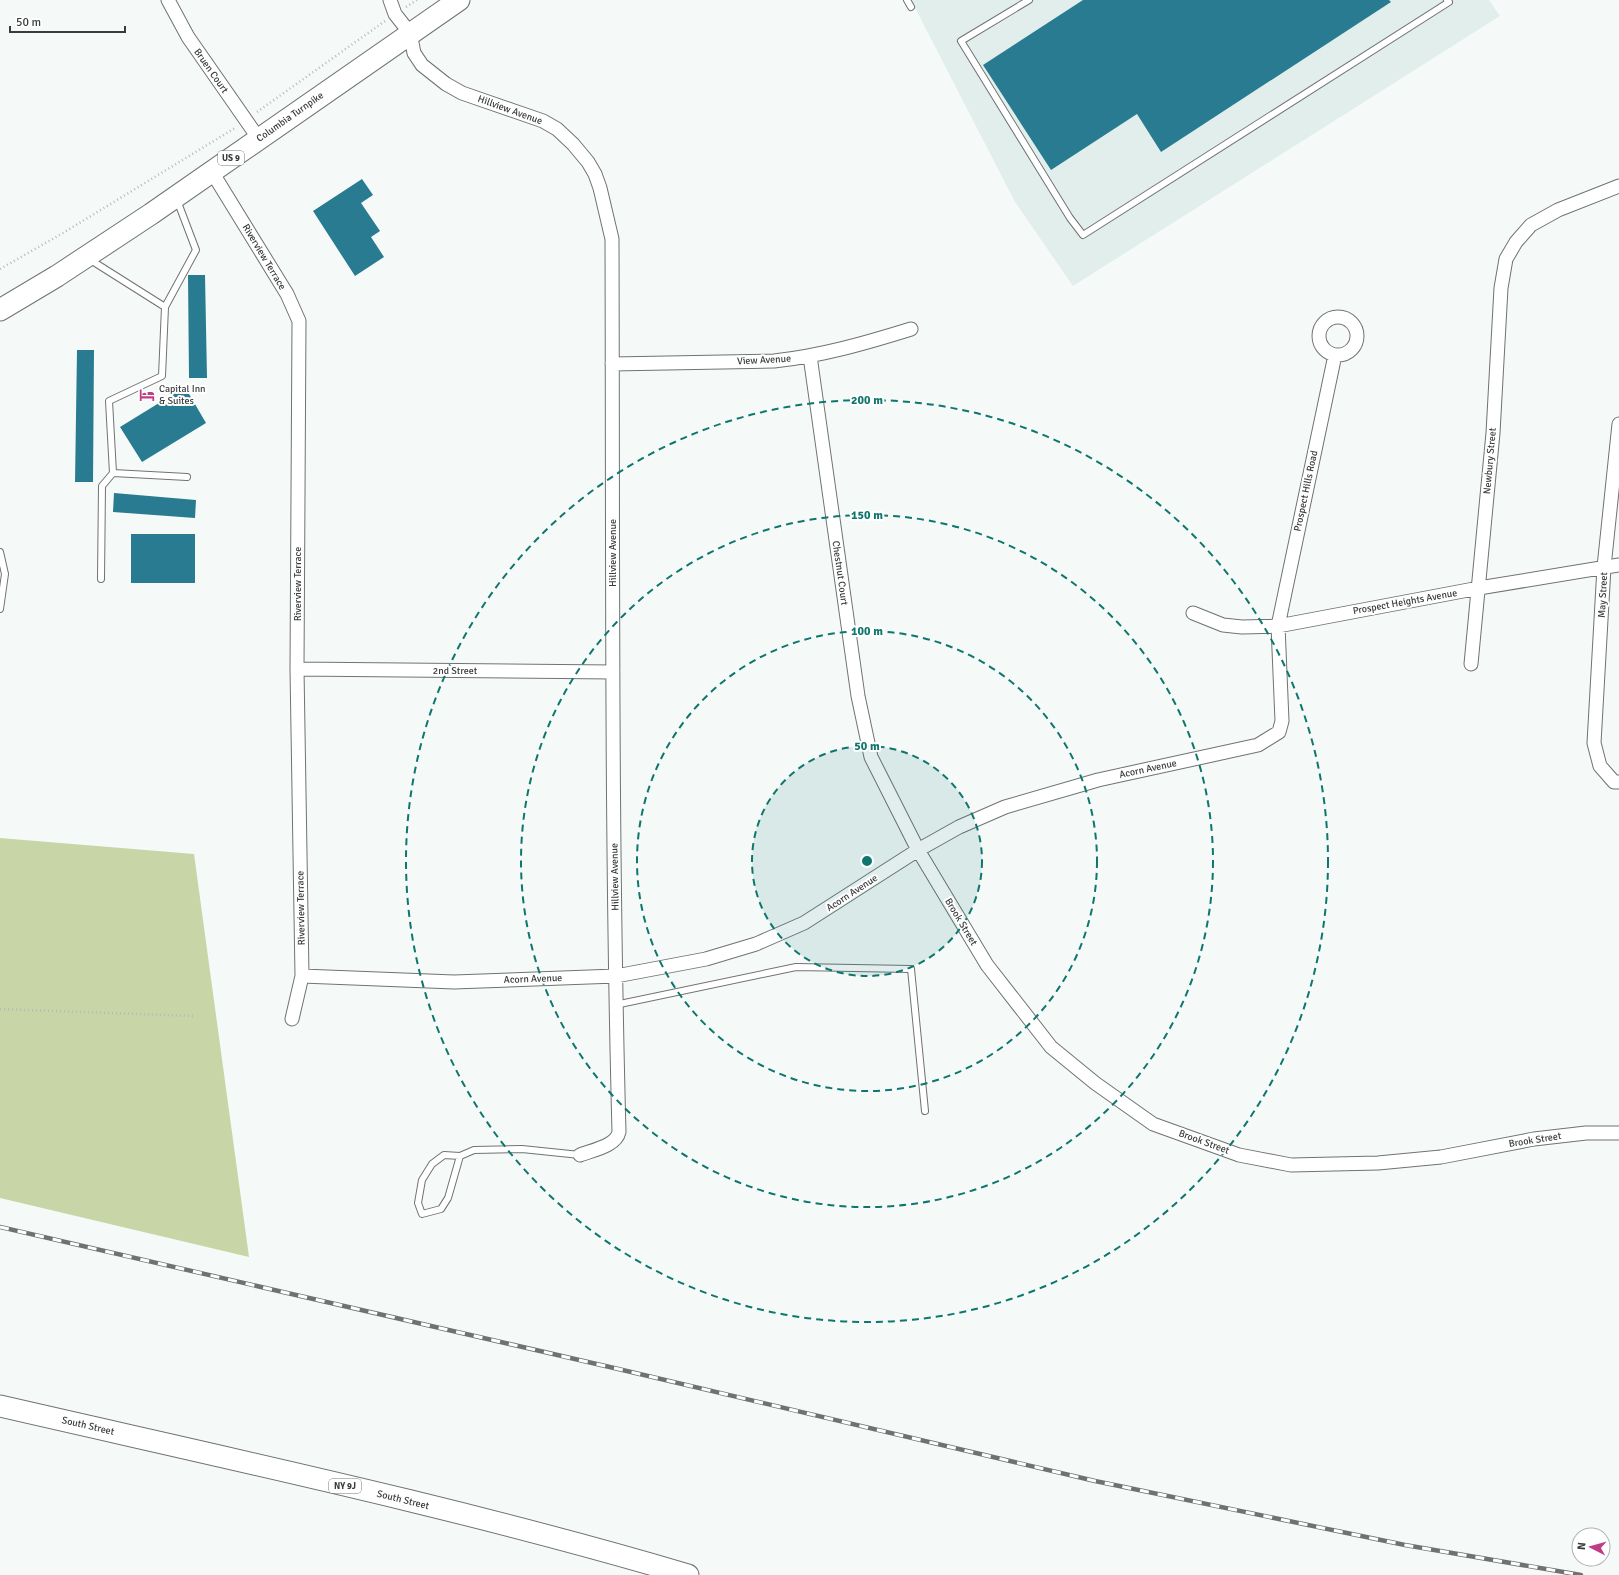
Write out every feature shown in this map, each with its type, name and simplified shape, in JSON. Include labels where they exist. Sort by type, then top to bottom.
[{"type":"main road","name":"Columbia Turnpike","points":[[0,310],[86,257],[175,197],[459,0]]},
{"type":"main road","name":"South Street","points":[[0,1406],[440,1509],[630,1558],[688,1575]]},
{"type":"street","name":"Bruen Court","points":[[168,0],[188,37],[259,139]]},
{"type":"street","points":[[390,0],[395,14],[410,33]]},
{"type":"street","name":"Hillview Avenue","points":[[410,33],[414,53],[422,65],[446,84],[462,93],[526,114],[557,129],[573,144],[588,162],[600,188],[612,239],[612,672],[616,976],[615,1005],[618,1136],[613,1142],[580,1155]]},
{"type":"street","name":"Riverview Terrace","points":[[212,172],[287,294],[299,321],[297,669],[302,976],[292,1019]]},
{"type":"street","name":"Newbury Street","points":[[1471,664],[1493,432],[1501,288],[1506,259],[1516,242],[1531,226],[1558,210],[1619,186]]},
{"type":"street","name":"View Avenue","points":[[612,364],[774,361],[810,356],[858,345],[911,329]]},
{"type":"street","name":"Prospect Hills Road","points":[[1278,626],[1335,355]]},
{"type":"street","name":"Chestnut Court","points":[[810,356],[858,696],[871,756],[918,850]]},
{"type":"street","name":"May Street","points":[[1619,424],[1604,567],[1594,743],[1600,766],[1614,782],[1619,782]]},
{"type":"street","name":"Prospect Heights Avenue","points":[[1193,614],[1223,625],[1242,627],[1278,626],[1479,588],[1619,565]]},
{"type":"street","name":"Acorn Avenue","points":[[302,976],[454,982],[616,976],[706,959],[756,944],[804,923],[918,850],[959,827],[1005,806],[1098,780],[1258,744],[1279,732],[1282,721],[1278,626]]},
{"type":"street","name":"2nd Street","points":[[297,669],[612,672]]},
{"type":"street","name":"Brook Street","points":[[918,850],[987,965],[1051,1047],[1096,1083],[1153,1124],[1239,1155],[1291,1165],[1378,1163],[1441,1157],[1534,1139],[1586,1133],[1619,1132]]},
{"type":"lane","points":[[907,0],[911,7]]},
{"type":"lane","points":[[1029,0],[961,41],[1070,218],[1083,235],[1449,2],[1448,0]]},
{"type":"lane","points":[[101,579],[102,486],[113,473],[109,401],[162,376],[165,307],[196,250],[175,197]]},
{"type":"lane","points":[[86,257],[165,307]]},
{"type":"lane","points":[[113,473],[187,477]]},
{"type":"lane","points":[[0,552],[5,574],[0,609]]},
{"type":"lane","points":[[615,1005],[796,966],[911,969],[924,1111]]},
{"type":"lane","points":[[460,1156],[448,1198],[441,1209],[422,1214],[418,1203],[422,1180],[432,1164],[444,1155],[460,1156],[474,1150],[522,1149],[580,1155]]},
{"type":"path","points":[[0,268],[64,233],[224,135],[417,0]]},
{"type":"path","points":[[0,1009],[194,1016]]},
{"type":"shaded area","points":[[911,0],[1489,0],[1500,16],[1073,286],[1015,202]]},
{"type":"green space","points":[[0,838],[194,854],[249,1257],[0,1198]]},
{"type":"building","points":[[1083,0],[1389,0],[1391,2],[1161,152],[1137,114],[1051,170],[983,65]]},
{"type":"building","points":[[362,179],[373,195],[361,203],[380,231],[371,237],[384,257],[355,276],[313,211]]},
{"type":"building","points":[[188,275],[205,275],[207,378],[189,378]]},
{"type":"building","points":[[77,350],[94,350],[93,482],[75,482]]},
{"type":"building","points":[[185,387],[206,423],[142,462],[120,427]]},
{"type":"building","points":[[114,493],[196,500],[195,518],[113,512]]},
{"type":"building","points":[[131,534],[195,534],[195,583],[131,583]]},
{"type":"railway","points":[[0,1227],[614,1368],[1095,1481],[1405,1545],[1581,1575]]},
{"type":"place","name":"Capital Inn & Suites","points":[[147,395]]}]
